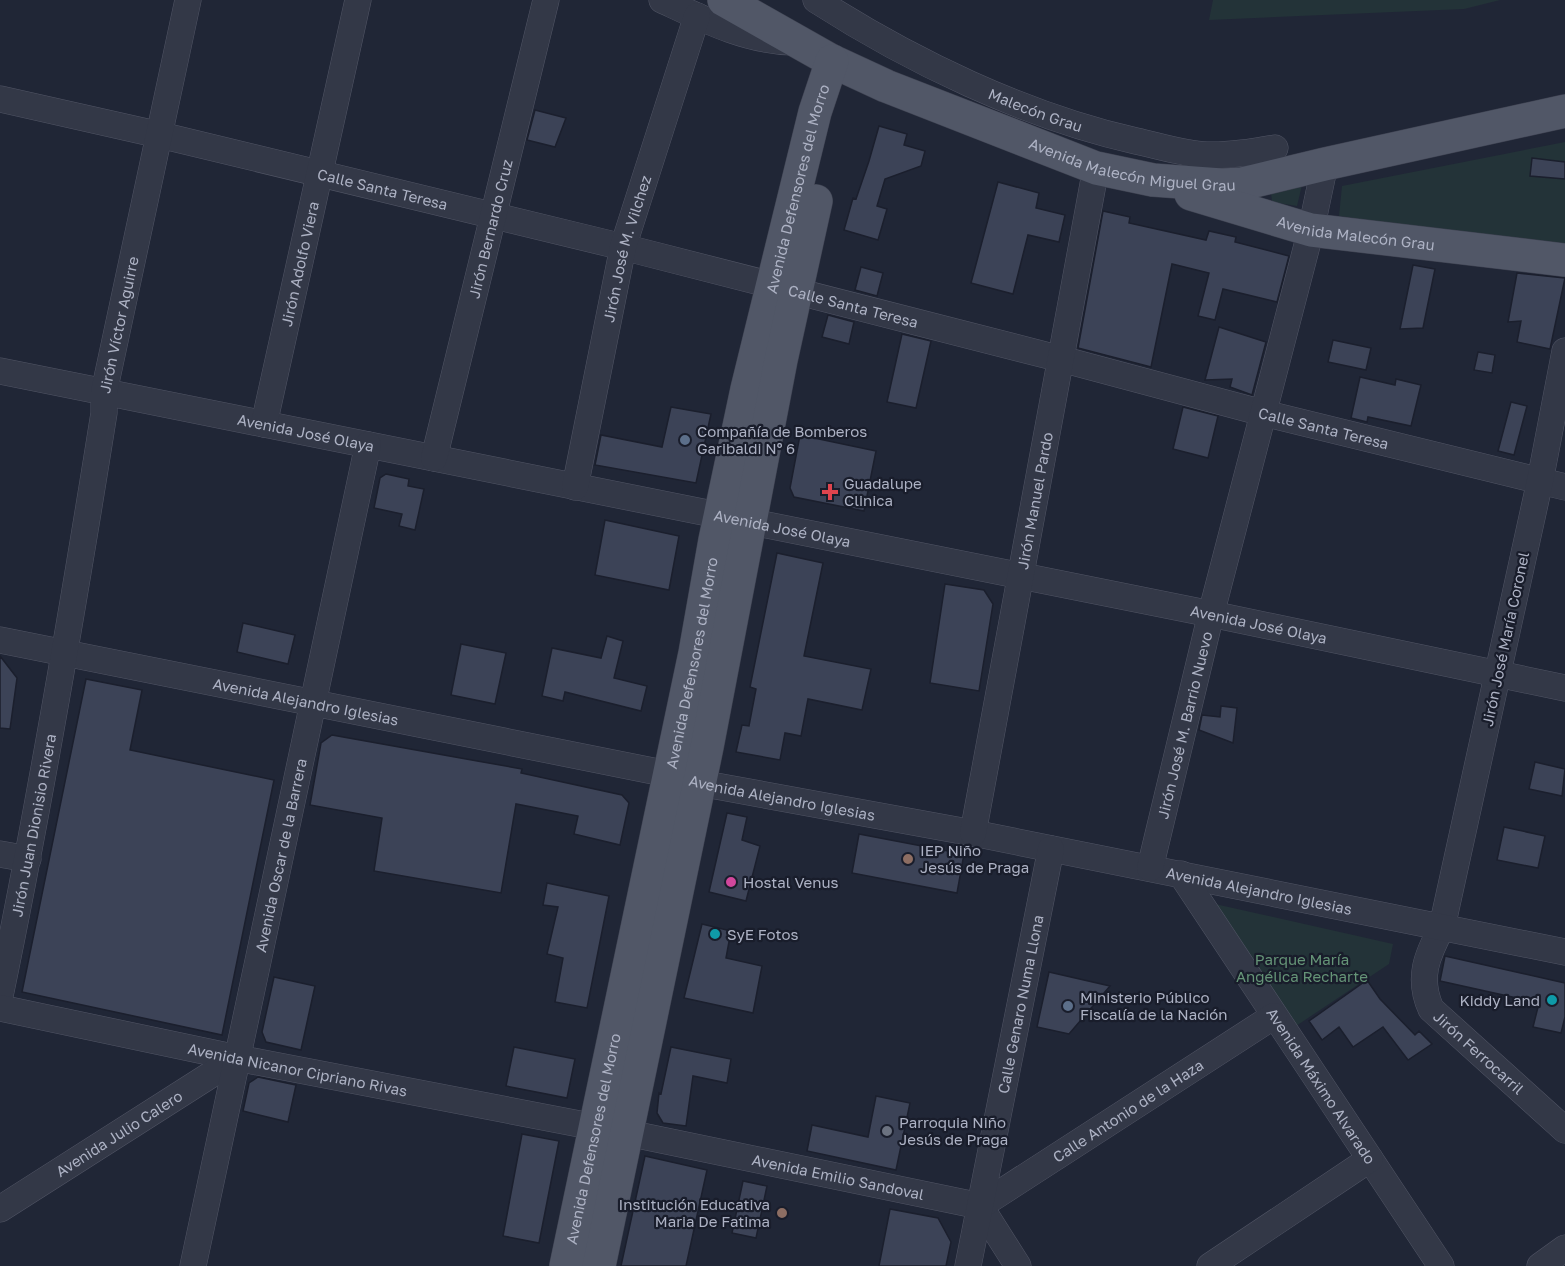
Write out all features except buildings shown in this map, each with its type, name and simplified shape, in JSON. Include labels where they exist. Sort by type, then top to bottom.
[{"type":"main road","name":"Avenida Malecón Miguel Grau","points":[[711,8],[797,42],[886,86],[1096,168],[1153,180],[1222,185],[1242,184],[1565,111]]},
{"type":"main road","name":"Avenida Defensores del Morro","points":[[566,1266],[611,1130],[699,782],[735,519],[747,389],[784,288],[815,112],[840,65]]},
{"type":"main road","name":"Avenida Malecón Grau","points":[[1153,180],[1214,202],[1311,230],[1565,260]]},
{"type":"main road","name":"Avenida Defensores del Morro","points":[[599,1266],[611,1130],[668,774],[695,652],[735,519]]},
{"type":"street","name":"Jirón Víctor Aguirre","points":[[66,653],[104,413],[104,392],[188,0]]},
{"type":"street","name":"Jirón Adolfo Viera","points":[[264,424],[358,0]]},
{"type":"street","name":"Jirón Bernardo Cruz","points":[[434,458],[491,217],[546,0]]},
{"type":"street","points":[[662,0],[711,8]]},
{"type":"street","name":"Malecón Grau","points":[[816,0],[902,50],[996,95],[1072,125],[1155,146],[1207,155],[1275,148]]},
{"type":"street","name":"Jirón José M. Vilchez","points":[[575,487],[623,248],[711,8]]},
{"type":"street","name":"Calle Santa Teresa","points":[[0,99],[320,173],[623,248],[1061,359],[1263,413],[1565,487]]},
{"type":"street","name":"Jirón José M. Barrio Nuevo","points":[[1150,868],[1210,614],[1311,230],[1324,164]]},
{"type":"street","name":"Jirón Manuel Pardo","points":[[973,833],[1096,168]]},
{"type":"street","name":"Jirón José María Coronel","points":[[1442,927],[1540,480],[1565,351]]},
{"type":"street","name":"Avenida José Olaya","points":[[0,371],[1210,614],[1565,688]]},
{"type":"street","name":"Avenida Oscar de la Barrera","points":[[193,1266],[368,445]]},
{"type":"street","name":"Avenida Alejandro Iglesias","points":[[0,640],[699,782],[973,833],[1565,952]]},
{"type":"street","name":"Jirón Juan Dionisio Rivera","points":[[0,996],[66,653]]},
{"type":"street","name":"Calle Genaro Numa Llona","points":[[968,1266],[1051,849]]},
{"type":"street","points":[[0,854],[28,859]]},
{"type":"street","name":"Avenida Máximo Alvarado","points":[[1180,874],[1441,1266]]},
{"type":"street","name":"Jirón Ferrocarril","points":[[1442,927],[1432,945],[1424,973],[1425,996],[1431,1009],[1565,1130]]},
{"type":"street","name":"Avenida Nicanor Cipriano Rivas","points":[[0,1008],[237,1058],[611,1130]]},
{"type":"street","name":"Calle Antonio de la Haza","points":[[980,1206],[1274,1016]]},
{"type":"street","name":"Avenida Julio Calero","points":[[0,1209],[237,1058]]},
{"type":"street","name":"Avenida Emilio Sandoval","points":[[611,1130],[980,1206]]},
{"type":"street","points":[[1210,1266],[1370,1159]]},
{"type":"street","points":[[980,1206],[1018,1266]]},
{"type":"street","points":[[1540,1266],[1565,1248]]},
{"type":"green space","points":[[1213,0],[1500,0],[1464,9],[1209,20]]},
{"type":"green space","points":[[1565,142],[1565,248],[1339,216],[1342,186]]},
{"type":"green space","points":[[1302,185],[1297,206],[1272,202],[1271,192]]},
{"type":"green space","name":"Parque María Angélica Recharte","points":[[1215,904],[1393,944],[1389,964],[1290,1030]]},
{"type":"place","name":"Compañía de Bomberos Garibaldi Nº 6","points":[[685,440]]},
{"type":"place","name":"Guadalupe Clinica","points":[[830,492]]},
{"type":"place","name":"IEP Niño Jesús de Praga","points":[[908,859]]},
{"type":"place","name":"Hostal Venus","points":[[731,882]]},
{"type":"place","name":"SyE Fotos","points":[[715,934]]},
{"type":"place","name":"Kiddy Land","points":[[1552,1000]]},
{"type":"place","name":"Ministerio Público Fiscalía de la Nación","points":[[1068,1006]]},
{"type":"place","name":"Parroquia Niño Jesús de Praga","points":[[887,1131]]},
{"type":"place","name":"Institución Educativa Maria De Fatima","points":[[782,1213]]}]
